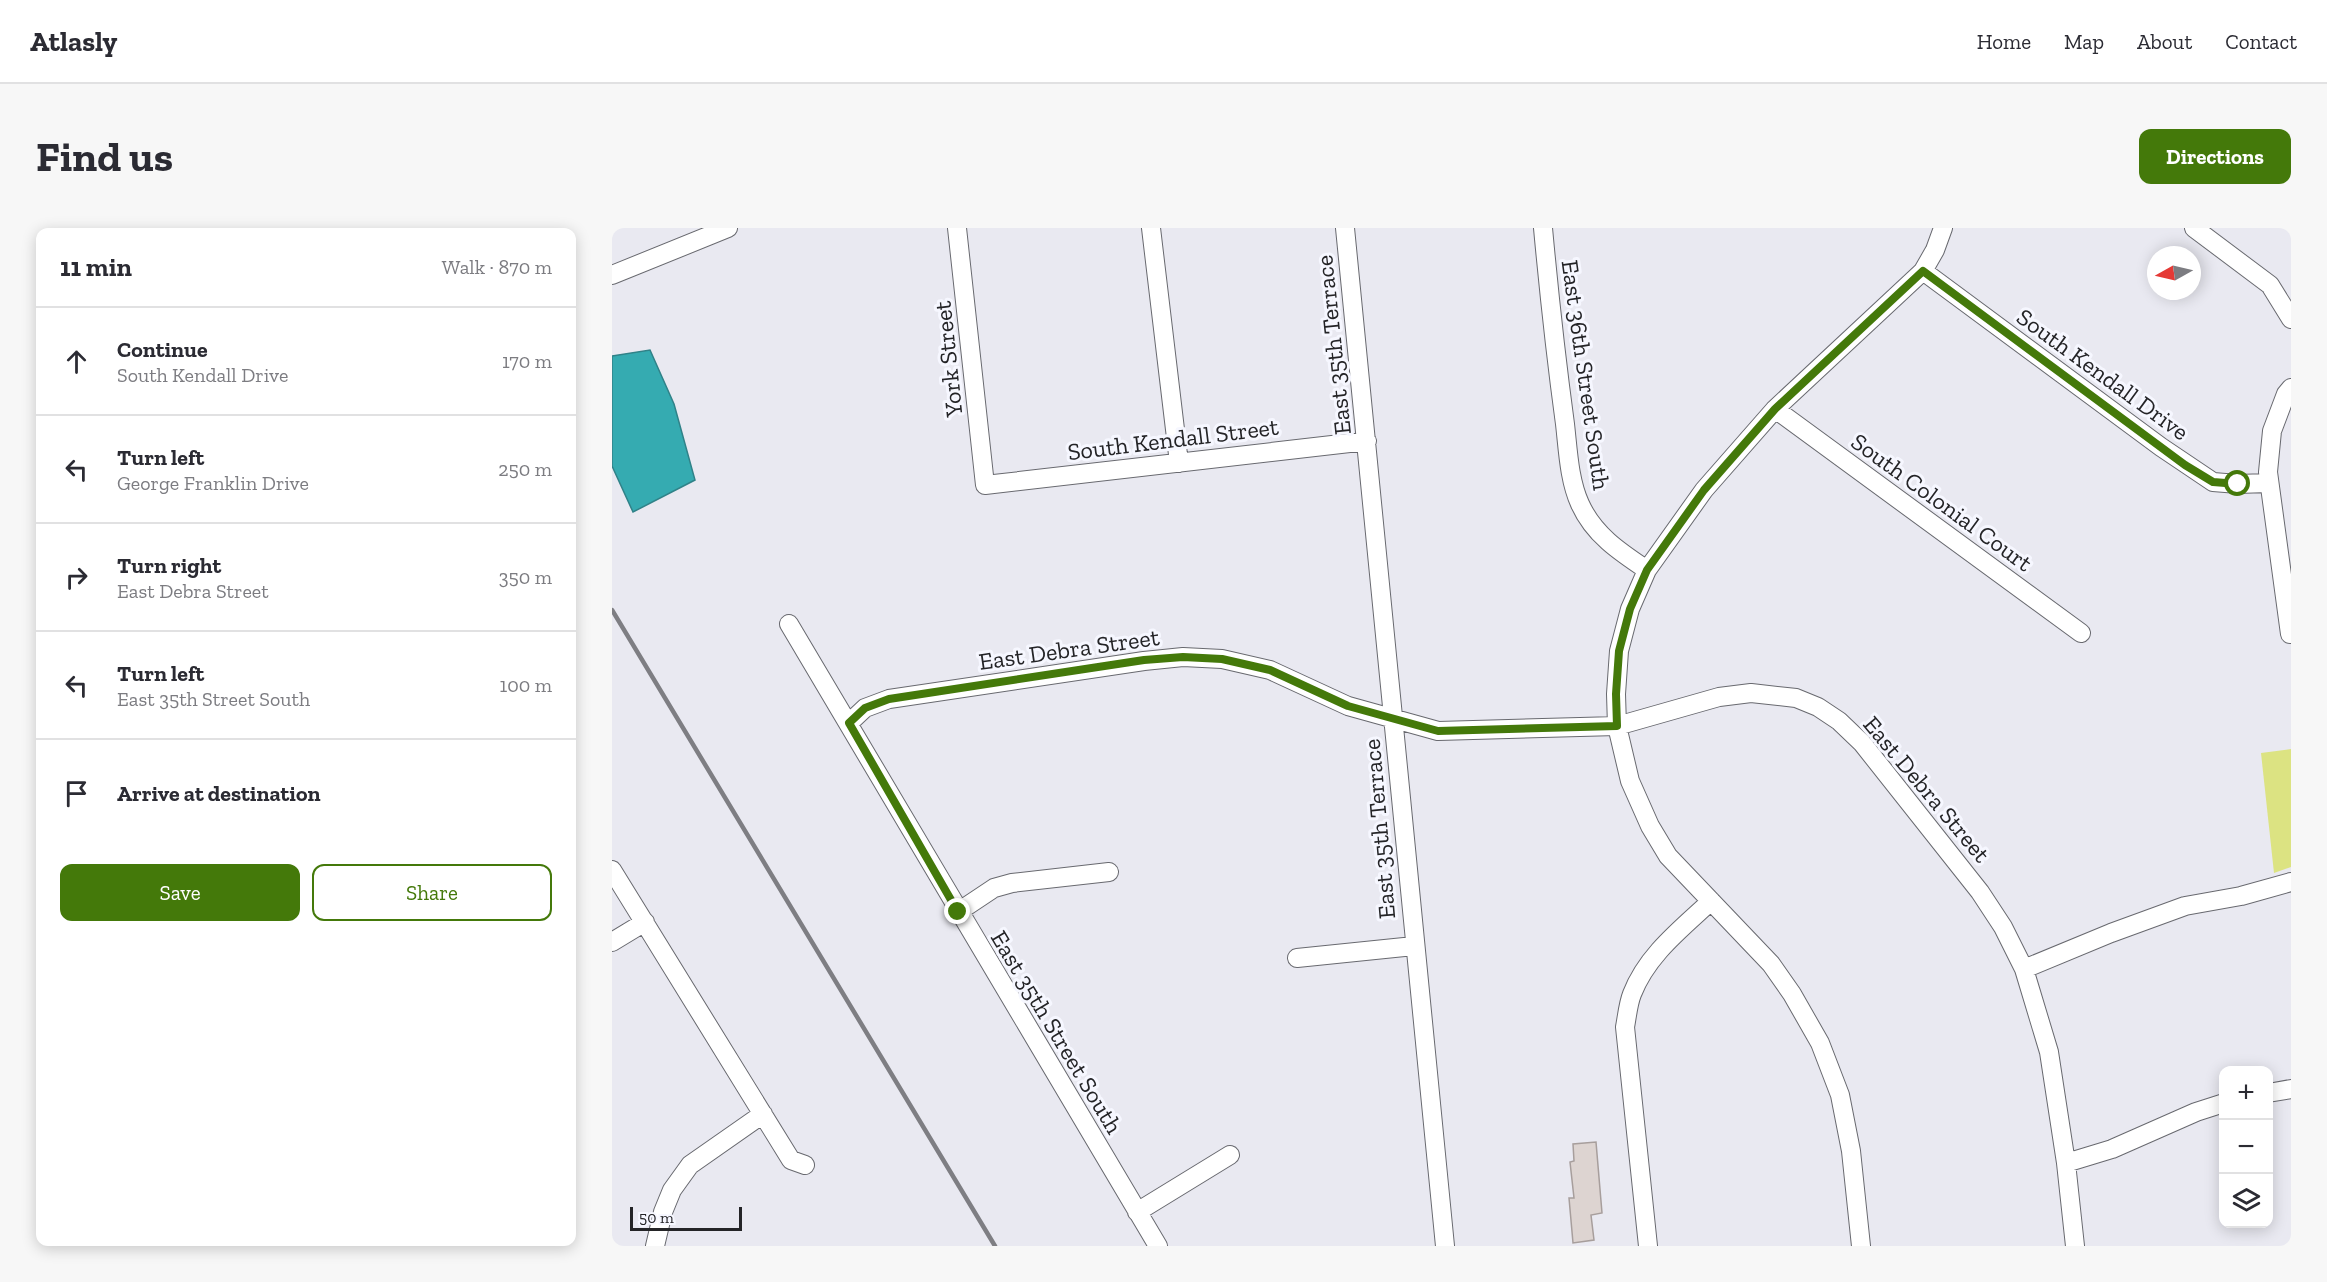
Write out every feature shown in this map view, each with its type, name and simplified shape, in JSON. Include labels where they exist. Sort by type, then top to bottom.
[{"type":"street","points":[[612,275],[728,228]]},
{"type":"street","name":"York Street","points":[[957,228],[985,485]]},
{"type":"street","points":[[1151,228],[1179,463]]},
{"type":"street","name":"East 35th Terrace","points":[[1344,228],[1445,1246]]},
{"type":"street","name":"East 36th Street South","points":[[1543,228],[1556,361],[1573,482],[1580,504],[1596,531],[1613,548],[1647,570]]},
{"type":"street","points":[[1861,1246],[1851,1150],[1840,1095],[1820,1043],[1792,994],[1771,964],[1668,856],[1650,826],[1630,781],[1617,726],[1616,694],[1619,651],[1630,609],[1647,570],[1704,490],[1775,409],[1923,271],[1935,250],[1943,228]]},
{"type":"street","points":[[2194,228],[2270,285],[2291,319]]},
{"type":"street","name":"South Kendall Drive","points":[[1923,271],[2161,447],[2213,482],[2268,483]]},
{"type":"street","points":[[2290,634],[2268,483],[2272,431],[2286,394],[2291,388]]},
{"type":"street","name":"South Colonial Court","points":[[1775,409],[2080,633]]},
{"type":"street","name":"South Kendall Street","points":[[985,485],[1366,441]]},
{"type":"street","name":"East 35th Street South","points":[[789,624],[1158,1246]]},
{"type":"street","name":"East Debra Street","points":[[849,723],[865,708],[889,699],[1144,660],[1183,657],[1222,659],[1270,670],[1348,706],[1438,731],[1617,726],[1732,694],[1777,694],[1796,698],[1818,707],[1839,721],[1862,743],[1980,892],[2003,927],[2024,969],[2049,1052],[2066,1163],[2074,1246]]},
{"type":"street","points":[[612,870],[791,1160],[806,1165]]},
{"type":"street","points":[[958,912],[994,888],[1012,883],[1109,872]]},
{"type":"street","points":[[2024,969],[2111,933],[2185,906],[2241,896],[2291,882]]},
{"type":"street","points":[[1648,1246],[1625,1027],[1631,996],[1646,967],[1657,951],[1711,901]]},
{"type":"street","points":[[612,942],[645,922]]},
{"type":"street","points":[[1297,958],[1414,946]]},
{"type":"street","points":[[2273,1092],[2291,1089]]},
{"type":"street","points":[[2066,1163],[2112,1149],[2219,1104]]},
{"type":"street","points":[[655,1246],[663,1212],[672,1190],[690,1165],[763,1114]]},
{"type":"street","points":[[1137,1212],[1230,1155]]},
{"type":"green space","points":[[2291,749],[2291,867],[2274,873],[2261,753]]},
{"type":"water","points":[[650,350],[674,404],[695,480],[633,512],[612,466],[612,356]]},
{"type":"building","points":[[1596,1142],[1602,1213],[1591,1215],[1594,1240],[1573,1243],[1569,1198],[1574,1198],[1570,1162],[1574,1161],[1573,1144]]},
{"type":"railway","points":[[612,610],[995,1246]]},
{"type":"route","points":[[958,912],[849,723],[865,708],[889,699],[1144,660],[1183,657],[1222,659],[1270,670],[1348,706],[1438,731],[1617,726],[1616,694],[1619,651],[1630,609],[1647,570],[1704,490],[1775,409],[1923,271],[2185,465],[2213,482],[2238,484]]}]
